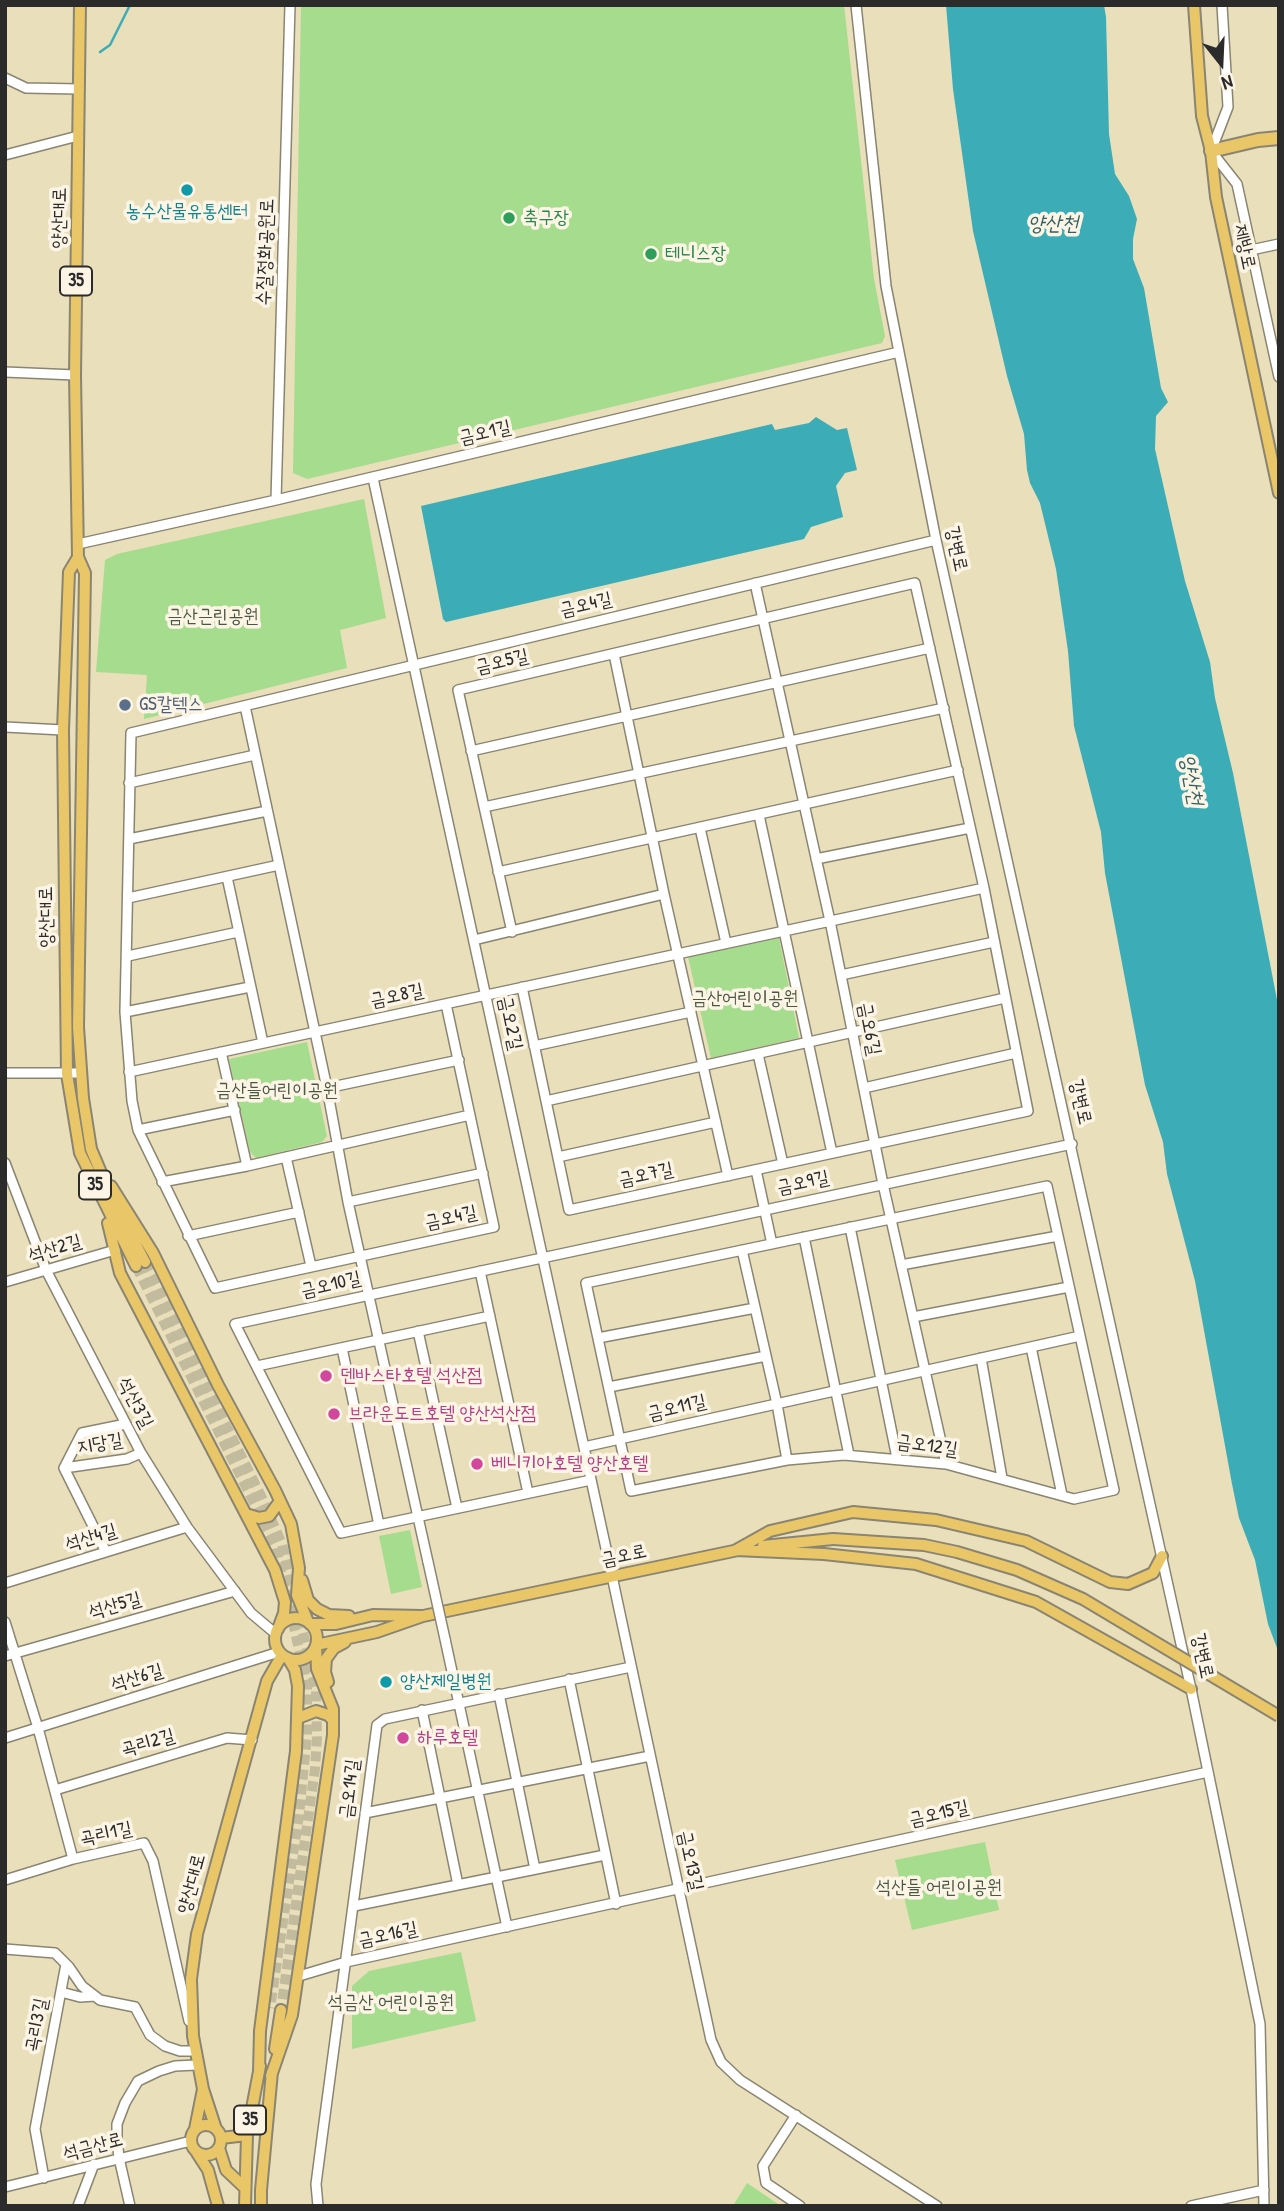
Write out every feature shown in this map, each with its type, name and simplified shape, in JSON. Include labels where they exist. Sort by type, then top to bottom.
[{"type":"highway","points":[[1258,140],[1279,130]]},
{"type":"highway","points":[[1211,151],[1279,138]]},
{"type":"main road","name":"양산대로","points":[[78,557],[69,572],[63,730],[67,1074],[79,1153],[104,1206],[140,1264],[91,1149],[78,1027],[85,573],[78,557],[75,375],[80,5]]},
{"type":"main road","name":"제방로","points":[[1194,5],[1202,116],[1211,151],[1216,197],[1279,493]]},
{"type":"main road","points":[[101,1172],[120,1197],[153,1253],[218,1385],[280,1501],[291,1524],[308,1600],[322,1613],[336,1616],[373,1615]]},
{"type":"main road","points":[[104,1206],[120,1273],[262,1541],[282,1591],[284,1612],[277,1631],[276,1646],[297,1678],[298,1718],[260,2031],[259,2073]]},
{"type":"main road","points":[[246,1514],[259,1518],[270,1516],[280,1501]]},
{"type":"main road","points":[[736,1550],[770,1531],[853,1512],[936,1520],[1026,1541],[1110,1582],[1128,1584],[1153,1573],[1162,1556]]},
{"type":"main road","name":"금오로","points":[[316,1646],[377,1632],[423,1616],[736,1550],[833,1539],[883,1541],[924,1545],[990,1561],[1027,1574],[1083,1599],[1279,1716]]},
{"type":"main road","points":[[736,1550],[824,1554],[916,1564],[1036,1602],[1191,1689]]},
{"type":"main road","points":[[299,1568],[298,1595],[316,1634],[319,1676],[333,1714]]},
{"type":"main road","name":"금오로","points":[[309,1623],[336,1624],[373,1615],[423,1616]]},
{"type":"main road","points":[[277,1631],[282,1624],[295,1619],[309,1623]]},
{"type":"main road","points":[[271,2076],[292,2015],[328,1780],[333,1714],[331,1690],[325,1672],[326,1658],[334,1648],[358,1636]]},
{"type":"main road","points":[[283,1655],[301,1660],[316,1646]]},
{"type":"main road","name":"양산대로","points":[[245,2188],[226,2170],[203,2089],[193,2036],[191,1979],[197,1934],[267,1681],[283,1655]]},
{"type":"main road","points":[[298,1718],[316,1711],[333,1714]]},
{"type":"main road","name":"35","points":[[246,2206],[247,2135],[275,2009],[261,2206]]},
{"type":"main road","points":[[203,2089],[191,2141],[208,2170],[218,2206]]},
{"type":"main road","points":[[195,2129],[208,2125],[219,2138]]},
{"type":"main road","points":[[197,2153],[207,2155],[219,2138],[247,2135]]},
{"type":"street","name":"수질정화공원로","points":[[276,500],[290,5]]},
{"type":"street","name":"강변로","points":[[856,5],[886,286],[936,540],[1191,1689],[1259,2024],[1264,2206]]},
{"type":"street","points":[[1222,5],[1228,107],[1211,151],[1237,184],[1279,376]]},
{"type":"street","points":[[5,78],[26,88],[79,89]]},
{"type":"street","points":[[5,155],[78,136]]},
{"type":"street","points":[[1251,250],[1279,244]]},
{"type":"street","name":"금오1길","points":[[78,544],[373,478],[899,352]]},
{"type":"street","points":[[5,372],[75,375]]},
{"type":"street","name":"금오2길","points":[[373,478],[612,1576]]},
{"type":"street","name":"금오4길","points":[[446,1004],[494,1227],[215,1288],[138,1130],[128,1072],[125,1012],[131,733],[936,540]]},
{"type":"street","points":[[755,583],[830,921]]},
{"type":"street","name":"금오5길","points":[[512,932],[458,690],[915,583],[984,888]]},
{"type":"street","points":[[471,751],[930,648]]},
{"type":"street","points":[[614,654],[664,894],[728,1176]]},
{"type":"street","points":[[245,706],[327,1088],[348,1202],[508,1927]]},
{"type":"street","points":[[484,807],[944,708]]},
{"type":"street","points":[[5,727],[63,730]]},
{"type":"street","points":[[130,783],[256,755]]},
{"type":"street","points":[[498,872],[958,771]]},
{"type":"street","points":[[129,839],[267,811]]},
{"type":"street","points":[[759,815],[832,1153]]},
{"type":"street","points":[[700,828],[726,943]]},
{"type":"street","points":[[816,859],[970,828]]},
{"type":"street","points":[[128,898],[279,865]]},
{"type":"street","points":[[227,877],[263,1043]]},
{"type":"street","points":[[486,995],[984,888]]},
{"type":"street","name":"금오7길","points":[[522,987],[569,1210],[756,1170],[1028,1111],[984,888]]},
{"type":"street","points":[[474,940],[664,894]]},
{"type":"street","name":"금오6길","points":[[830,921],[891,1219]]},
{"type":"street","points":[[128,956],[238,932]]},
{"type":"street","points":[[841,975],[995,942]]},
{"type":"street","points":[[125,1012],[250,987]]},
{"type":"street","name":"금오8길","points":[[128,1072],[486,995]]},
{"type":"street","points":[[546,1101],[1006,998]]},
{"type":"street","points":[[534,1046],[691,1012]]},
{"type":"street","points":[[222,1052],[247,1166]]},
{"type":"street","points":[[864,1088],[1016,1053]]},
{"type":"street","points":[[758,1054],[783,1164]]},
{"type":"street","points":[[327,1088],[459,1060]]},
{"type":"street","points":[[5,1073],[81,1073]]},
{"type":"street","points":[[138,1130],[235,1110]]},
{"type":"street","points":[[162,1182],[339,1146],[470,1115]]},
{"type":"street","name":"금오7길","points":[[558,1157],[716,1122]]},
{"type":"street","name":"금오9길","points":[[543,1257],[1072,1144]]},
{"type":"street","points":[[286,1157],[311,1266]]},
{"type":"street","name":"석산3길","points":[[5,1163],[46,1270],[141,1453],[187,1527],[235,1591],[261,1623],[277,1631]]},
{"type":"street","points":[[756,1170],[772,1244]]},
{"type":"street","name":"금오4길","points":[[348,1202],[483,1173]]},
{"type":"street","name":"금오12길","points":[[1046,1186],[1114,1490],[1074,1499],[946,1464],[849,1455],[787,1460],[631,1491],[586,1283],[850,1227],[1046,1186]]},
{"type":"street","points":[[188,1236],[299,1212]]},
{"type":"street","points":[[891,1219],[946,1464]]},
{"type":"street","points":[[850,1227],[897,1458]]},
{"type":"street","points":[[901,1265],[1058,1236]]},
{"type":"street","points":[[804,1237],[849,1455]]},
{"type":"street","name":"석산2길","points":[[5,1282],[115,1250]]},
{"type":"street","points":[[742,1250],[778,1404],[787,1460]]},
{"type":"street","name":"금오10길","points":[[543,1257],[235,1324],[341,1533],[591,1480]]},
{"type":"street","points":[[480,1270],[528,1493]]},
{"type":"street","points":[[913,1317],[1069,1287]]},
{"type":"street","points":[[598,1338],[755,1308]]},
{"type":"street","points":[[257,1366],[490,1316]]},
{"type":"street","points":[[418,1331],[457,1508]]},
{"type":"street","name":"금오11길","points":[[584,1447],[1080,1336]]},
{"type":"street","points":[[1031,1347],[1062,1495]]},
{"type":"street","points":[[342,1348],[379,1525]]},
{"type":"street","points":[[609,1387],[766,1356]]},
{"type":"street","points":[[981,1358],[1002,1478]]},
{"type":"street","points":[[106,1552],[64,1468],[82,1433],[126,1423]]},
{"type":"street","name":"지당길","points":[[64,1468],[127,1459],[141,1453]]},
{"type":"street","name":"석산4길","points":[[5,1583],[187,1527]]},
{"type":"street","name":"금오13길","points":[[612,1576],[705,2019],[715,2051],[721,2062],[740,2080],[937,2206]]},
{"type":"street","name":"석산5길","points":[[10,1654],[235,1591]]},
{"type":"street","points":[[5,1622],[10,1654],[38,1728],[73,1859]]},
{"type":"street","name":"석산6길","points":[[5,1738],[283,1655]]},
{"type":"street","name":"금오14길","points":[[346,1962],[377,1725],[385,1718],[631,1667]]},
{"type":"street","points":[[569,1679],[616,1904]]},
{"type":"street","points":[[499,1694],[535,1869]]},
{"type":"street","points":[[422,1710],[458,1885]]},
{"type":"street","name":"곡리2길","points":[[55,1790],[227,1738],[252,1740]]},
{"type":"street","points":[[365,1813],[650,1756]]},
{"type":"street","name":"금오15길","points":[[678,1890],[1208,1773]]},
{"type":"street","name":"곡리1길","points":[[5,1880],[73,1859],[144,1843],[153,1861],[193,2036]]},
{"type":"street","points":[[354,1906],[605,1855]]},
{"type":"street","name":"금오16길","points":[[318,2206],[317,2172],[346,1962],[678,1890]]},
{"type":"street","points":[[5,1949],[55,1952],[82,1986],[95,1996]]},
{"type":"street","points":[[299,1976],[346,1962]]},
{"type":"street","points":[[61,1992],[66,1964]]},
{"type":"street","name":"곡리3길","points":[[44,2178],[35,2129],[61,1992],[80,1997],[95,1996],[100,2000],[135,2007],[150,2035],[165,2046],[195,2050]]},
{"type":"street","points":[[130,2206],[119,2158],[117,2124],[125,2102],[138,2081],[175,2066],[197,2064]]},
{"type":"street","points":[[796,2115],[763,2165],[766,2183],[800,2206]]},
{"type":"street","name":"석금산로","points":[[5,2187],[191,2141]]},
{"type":"street","points":[[78,2206],[94,2165]]},
{"type":"street","points":[[1191,2206],[1264,2190]]},
{"type":"green space","points":[[301,5],[844,5],[874,279],[885,336],[882,343],[307,479],[293,473]]},
{"type":"green space","name":"금산근린공원","points":[[364,499],[386,618],[340,630],[347,668],[144,719],[147,675],[96,672],[105,560],[117,554]]},
{"type":"green space","name":"금산어린이공원","points":[[779,938],[799,1038],[711,1058],[688,957]]},
{"type":"green space","name":"금산들어린이공원","points":[[307,1042],[327,1136],[322,1142],[256,1158],[250,1152],[229,1059]]},
{"type":"green space","points":[[410,1530],[422,1587],[391,1594],[379,1536]]},
{"type":"green space","name":"석산들 어린이공원","points":[[985,1842],[999,1910],[912,1930],[895,1860]]},
{"type":"green space","name":"석금산 어린이공원","points":[[461,1952],[476,2021],[352,2049],[352,1986],[369,1971]]},
{"type":"green space","points":[[747,2183],[781,2206],[733,2206]]},
{"type":"water","name":"양산천","points":[[946,5],[1104,5],[1109,134],[1115,174],[1129,196],[1137,219],[1133,259],[1144,288],[1161,388],[1168,402],[1156,416],[1155,449],[1185,581],[1210,662],[1279,1010],[1279,1672],[1277,1648],[1268,1624],[1255,1560],[1239,1518],[1195,1281],[1167,1174],[1163,1142],[1145,1085],[1105,873],[1101,832],[1074,726],[1068,651],[1056,569],[1040,503],[1030,483],[1024,434],[1007,376],[973,231],[953,89]]},
{"type":"water","points":[[816,417],[837,430],[847,428],[857,470],[845,473],[836,486],[843,517],[811,527],[804,539],[446,622],[443,619],[421,506],[772,424],[775,430],[809,423]]},
{"type":"waterway","points":[[100,52],[110,45],[130,5]]},
{"type":"tunnel","points":[[145,1262],[262,1498],[282,1544],[316,1688],[315,1769],[281,2010]]},
{"type":"tunnel","points":[[136,1266],[276,1547],[307,1685],[307,1735],[299,1815],[270,2008]]},
{"type":"place","name":"농수산물유통센터","points":[[187,190]]},
{"type":"place","name":"축구장","points":[[509,218]]},
{"type":"place","name":"테니스장","points":[[651,254]]},
{"type":"place","name":"GS칼텍스","points":[[125,705]]},
{"type":"place","name":"덴바스타호텔 석산점","points":[[326,1376]]},
{"type":"place","name":"브라운도트호텔 양산석산점","points":[[334,1414]]},
{"type":"place","name":"베니키아호텔 양산호텔","points":[[477,1464]]},
{"type":"place","name":"양산제일병원","points":[[386,1682]]},
{"type":"place","name":"하루호텔","points":[[403,1738]]}]
